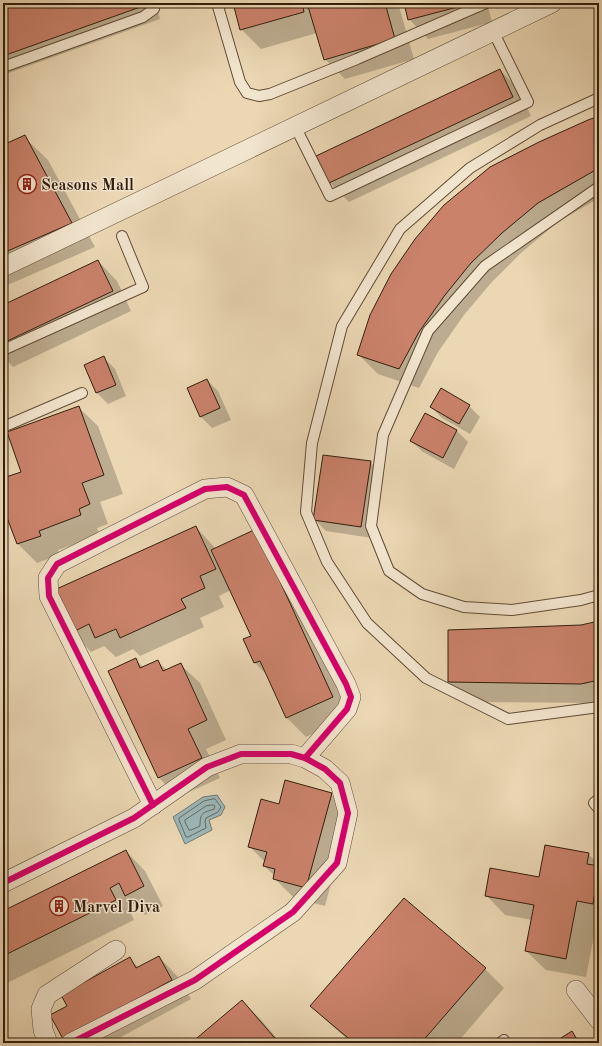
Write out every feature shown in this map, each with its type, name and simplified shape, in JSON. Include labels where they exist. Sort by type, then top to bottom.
[{"type":"street","points":[[3,267],[552,3]]},
{"type":"street","points":[[153,805],[49,596],[48,578],[57,564],[205,489],[227,487],[244,495],[346,684],[351,697],[347,709],[305,758]]},
{"type":"street","points":[[3,883],[134,818],[207,767],[241,754],[291,754],[305,758],[325,769],[340,783],[348,813],[337,863],[292,912],[195,980],[71,1043]]},
{"type":"street","points":[[48,1043],[43,1030],[41,1009],[48,995],[116,950]]},
{"type":"street","points":[[576,990],[599,1020]]},
{"type":"lane","points":[[3,67],[143,17],[154,9],[155,3]]},
{"type":"lane","points":[[217,3],[240,82],[248,93],[258,96],[270,94],[357,59],[486,3]]},
{"type":"lane","points":[[295,126],[330,196],[528,102],[493,31]]},
{"type":"lane","points":[[599,98],[540,125],[470,168],[400,229],[342,326],[312,443],[306,512],[327,562],[367,623],[426,678],[508,719],[599,707]]},
{"type":"lane","points":[[599,187],[485,266],[428,331],[383,435],[371,526],[389,571],[422,594],[464,607],[512,610],[581,600],[599,595]]},
{"type":"lane","points":[[3,350],[143,287],[122,236]]},
{"type":"lane","points":[[3,427],[82,393]]},
{"type":"lane","points":[[599,799],[594,803],[599,809]]},
{"type":"water","points":[[217,795],[225,807],[221,815],[209,820],[212,830],[185,844],[173,817],[203,797]]},
{"type":"building","points":[[3,3],[145,3],[146,5],[3,56]]},
{"type":"building","points":[[233,3],[302,3],[304,12],[240,30]]},
{"type":"building","points":[[307,3],[385,3],[395,39],[324,60]]},
{"type":"building","points":[[404,3],[473,3],[408,20]]},
{"type":"building","points":[[500,69],[513,97],[329,183],[316,156]]},
{"type":"building","points":[[599,116],[599,168],[538,203],[502,233],[471,263],[445,295],[419,332],[399,369],[357,355],[370,315],[391,274],[415,239],[444,205],[490,167],[539,142]]},
{"type":"building","name":"Seasons Mall","points":[[25,135],[72,223],[3,253],[3,145]]},
{"type":"building","points":[[98,260],[113,291],[3,343],[3,305]]},
{"type":"building","points":[[104,356],[116,385],[96,393],[84,365]]},
{"type":"building","points":[[207,379],[220,408],[200,417],[187,388]]},
{"type":"building","points":[[441,388],[470,405],[459,424],[430,407]]},
{"type":"building","points":[[79,406],[104,475],[82,483],[90,504],[79,509],[81,515],[39,531],[41,536],[17,544],[3,507],[3,478],[21,472],[7,432]]},
{"type":"building","points":[[425,413],[457,430],[443,458],[410,441]]},
{"type":"building","points":[[323,455],[371,461],[361,527],[313,520]]},
{"type":"building","points":[[196,526],[216,569],[200,576],[205,588],[181,599],[186,608],[120,638],[116,629],[95,638],[89,624],[71,633],[52,591]]},
{"type":"building","points":[[256,529],[333,697],[286,718],[260,661],[254,663],[243,639],[251,636],[211,550]]},
{"type":"building","points":[[599,621],[599,680],[581,684],[448,682],[448,630],[581,625]]},
{"type":"building","points":[[136,658],[140,668],[158,660],[163,671],[181,663],[207,720],[188,729],[202,758],[158,778],[108,671]]},
{"type":"building","points":[[285,780],[332,793],[306,888],[273,879],[275,869],[263,866],[267,852],[248,847],[261,799],[279,804]]},
{"type":"building","points":[[545,845],[589,853],[587,864],[599,866],[593,904],[577,901],[566,959],[525,951],[534,905],[485,896],[490,868],[539,877]]},
{"type":"building","name":"Marvel Diva","points":[[126,850],[144,886],[125,896],[119,883],[110,888],[116,900],[3,956],[3,911]]},
{"type":"building","points":[[404,898],[486,968],[421,1043],[354,1043],[310,1006]]},
{"type":"building","points":[[159,956],[172,980],[63,1039],[50,1015],[67,1006],[61,995],[130,957],[136,968]]},
{"type":"building","points":[[242,1000],[279,1043],[191,1043]]},
{"type":"building","points":[[572,1031],[579,1043],[553,1043]]},
{"type":"cycle path","points":[[153,805],[49,596],[48,578],[57,564],[205,489],[227,487],[244,495],[346,684],[351,697],[347,709],[305,758]]},
{"type":"cycle path","points":[[3,883],[134,818],[207,767],[241,754],[291,754],[305,758],[325,769],[340,783],[348,813],[337,863],[293,912],[195,980],[71,1043]]},
{"type":"place","name":"Seasons Mall","points":[[27,184]]},
{"type":"place","name":"Marvel Diva","points":[[59,906]]}]
